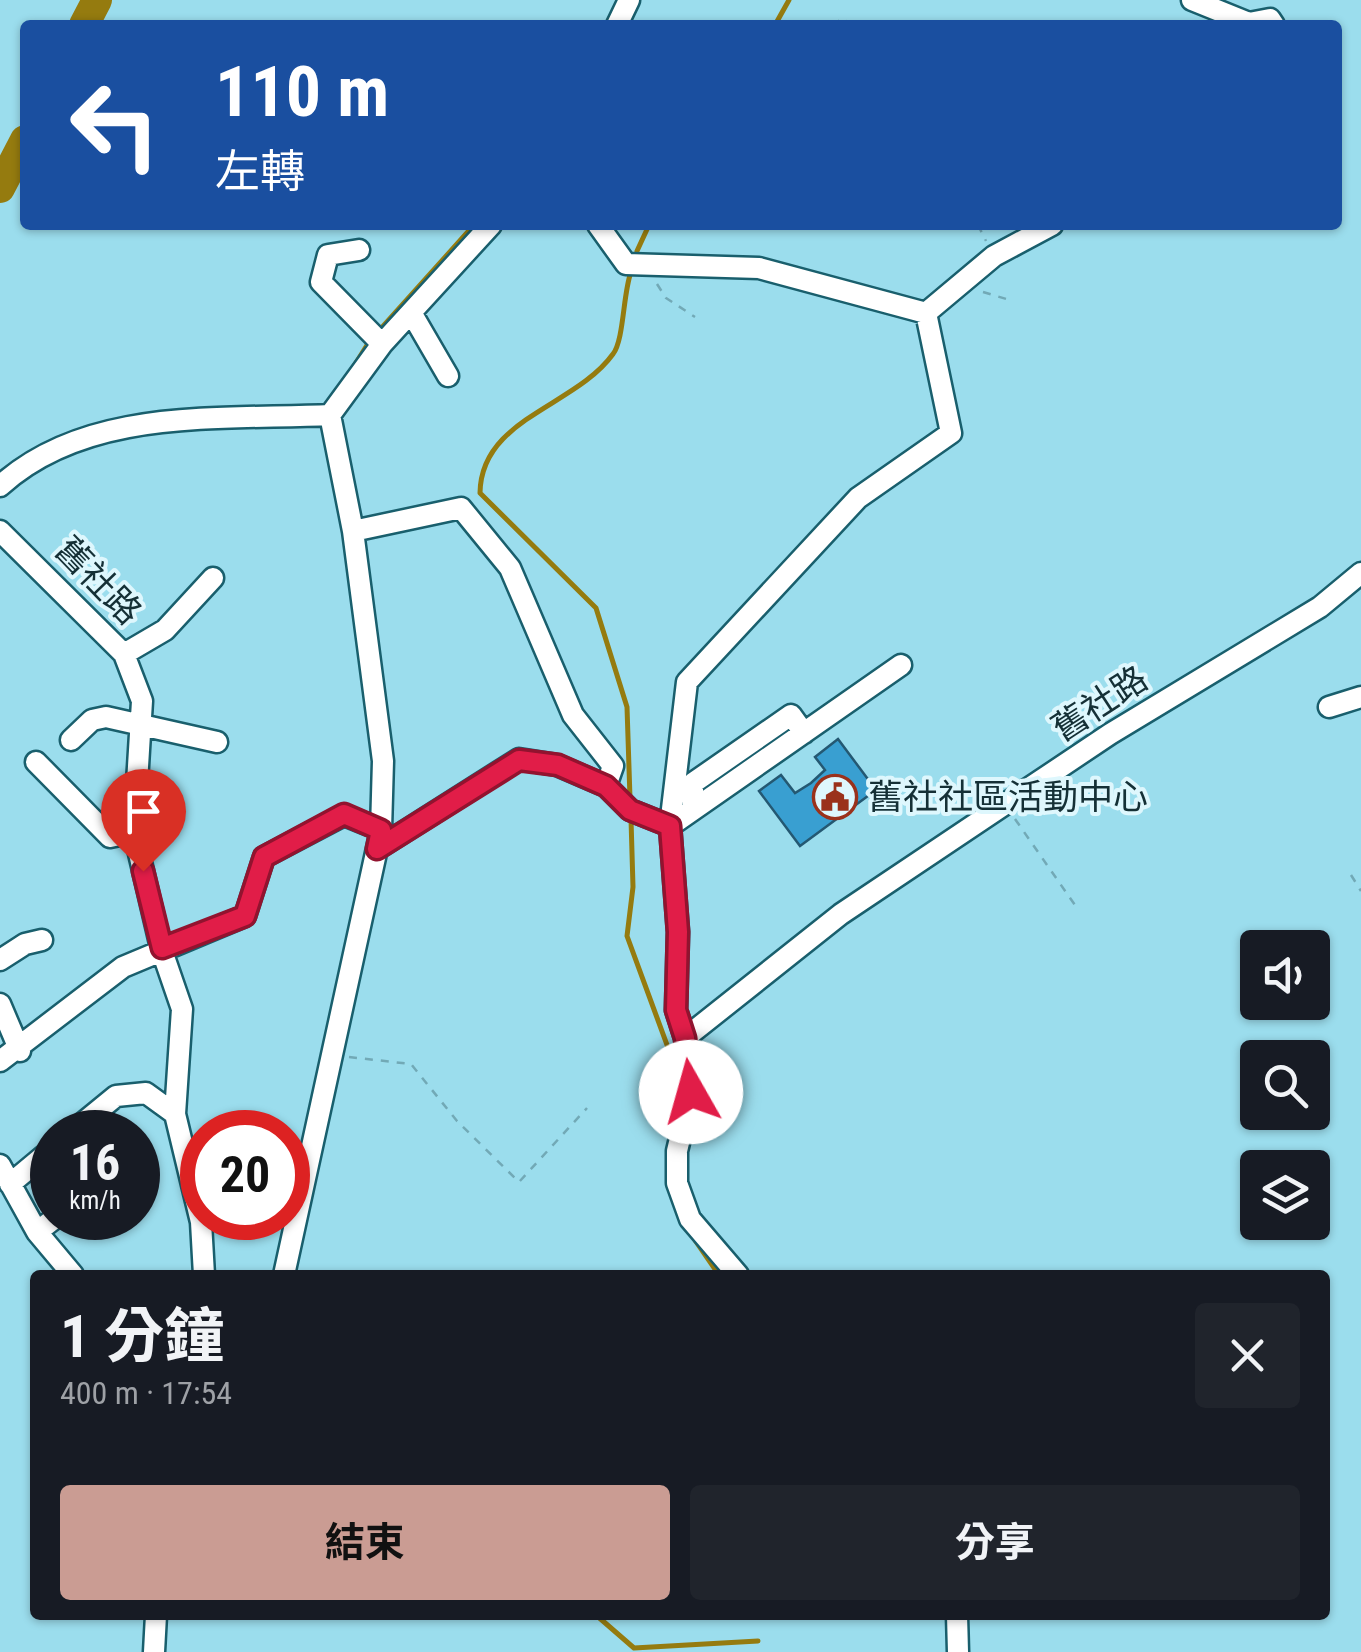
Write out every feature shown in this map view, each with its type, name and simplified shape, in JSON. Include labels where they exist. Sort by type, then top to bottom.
[{"type":"street","points":[[1192,0],[1242,20]]},
{"type":"street","points":[[285,1270],[379,839],[382,761],[353,530],[330,415],[382,344],[486,230]]},
{"type":"street","points":[[602,230],[626,264],[759,268],[926,313]]},
{"type":"street","points":[[926,313],[959,281],[994,256],[1043,230]]},
{"type":"street","points":[[359,250],[328,254],[321,282],[382,344]]},
{"type":"street","points":[[734,1270],[690,1218],[677,1183],[677,1151],[691,1092],[685,1038],[676,1010],[678,932],[670,826],[686,682],[858,498],[951,433],[926,313]]},
{"type":"street","points":[[412,314],[448,376]]},
{"type":"street","points":[[0,486],[26,463],[60,444],[137,427],[172,420],[330,415]]},
{"type":"street","points":[[353,530],[460,508],[510,568],[539,626],[574,715],[612,766],[606,786]]},
{"type":"street","name":"舊社路","points":[[0,530],[124,654],[142,702],[134,832],[162,948],[182,1010],[175,1114],[201,1222],[204,1270]]},
{"type":"street","name":"舊社路","points":[[685,1038],[841,914],[1110,734],[1320,607],[1361,574]]},
{"type":"street","points":[[124,654],[165,630],[213,578]]},
{"type":"street","points":[[670,826],[693,810],[692,783],[791,715],[804,733],[901,665]]},
{"type":"street","points":[[1330,707],[1361,697]]},
{"type":"street","points":[[71,740],[92,720],[106,717],[125,718],[142,728],[168,729],[218,742]]},
{"type":"street","points":[[379,839],[519,760],[558,765],[606,786],[630,810],[670,826]]},
{"type":"street","points":[[36,762],[110,837],[134,832]]},
{"type":"street","points":[[0,1061],[20,1050],[123,967],[245,916],[264,857],[274,848],[344,814],[379,839]]},
{"type":"street","points":[[0,960],[24,944],[42,940]]},
{"type":"street","points":[[0,1004],[20,1050]]},
{"type":"street","points":[[99,1110],[116,1096],[146,1092],[175,1114]]},
{"type":"street","points":[[30,1161],[5,1175],[30,1220]]},
{"type":"street","points":[[44,1240],[70,1270]]},
{"type":"street","points":[[154,1652],[156,1620]]},
{"type":"street","points":[[958,1620],[958,1652]]},
{"type":"path","points":[[642,262],[666,298],[695,317]]},
{"type":"path","points":[[959,281],[1013,301]]},
{"type":"path","points":[[1006,806],[1076,908]]},
{"type":"path","points":[[1351,876],[1361,891]]},
{"type":"path","points":[[332,1055],[411,1064],[457,1121],[519,1182],[588,1108]]},
{"type":"building","name":"舊社社區活動中心","points":[[838,739],[876,790],[800,846],[759,791],[781,775],[795,793],[811,783],[825,770],[815,757]]},
{"type":"waterway","points":[[87,20],[97,0]]},
{"type":"waterway","points":[[778,20],[789,0]]},
{"type":"waterway","points":[[0,188],[20,150]]},
{"type":"waterway","points":[[377,333],[470,230]]},
{"type":"waterway","points":[[637,251],[647,230]]},
{"type":"waterway","points":[[630,798],[627,707],[596,608],[480,493],[484,468],[496,447],[533,415],[576,388],[613,354],[631,272]]},
{"type":"waterway","points":[[354,366],[369,342]]},
{"type":"waterway","points":[[631,819],[633,887],[627,936],[681,1083]]},
{"type":"waterway","points":[[695,1240],[716,1270]]},
{"type":"waterway","points":[[602,1620],[634,1648],[758,1641]]},
{"type":"place","name":"舊社社區活動中心","points":[[835,797]]},
{"type":"route","points":[[143,871],[162,948],[245,916],[264,857],[274,848],[344,814],[381,830],[377,849],[519,760],[558,765],[606,786],[630,810],[670,826],[678,932],[676,1010],[685,1038],[691,1092]]}]
